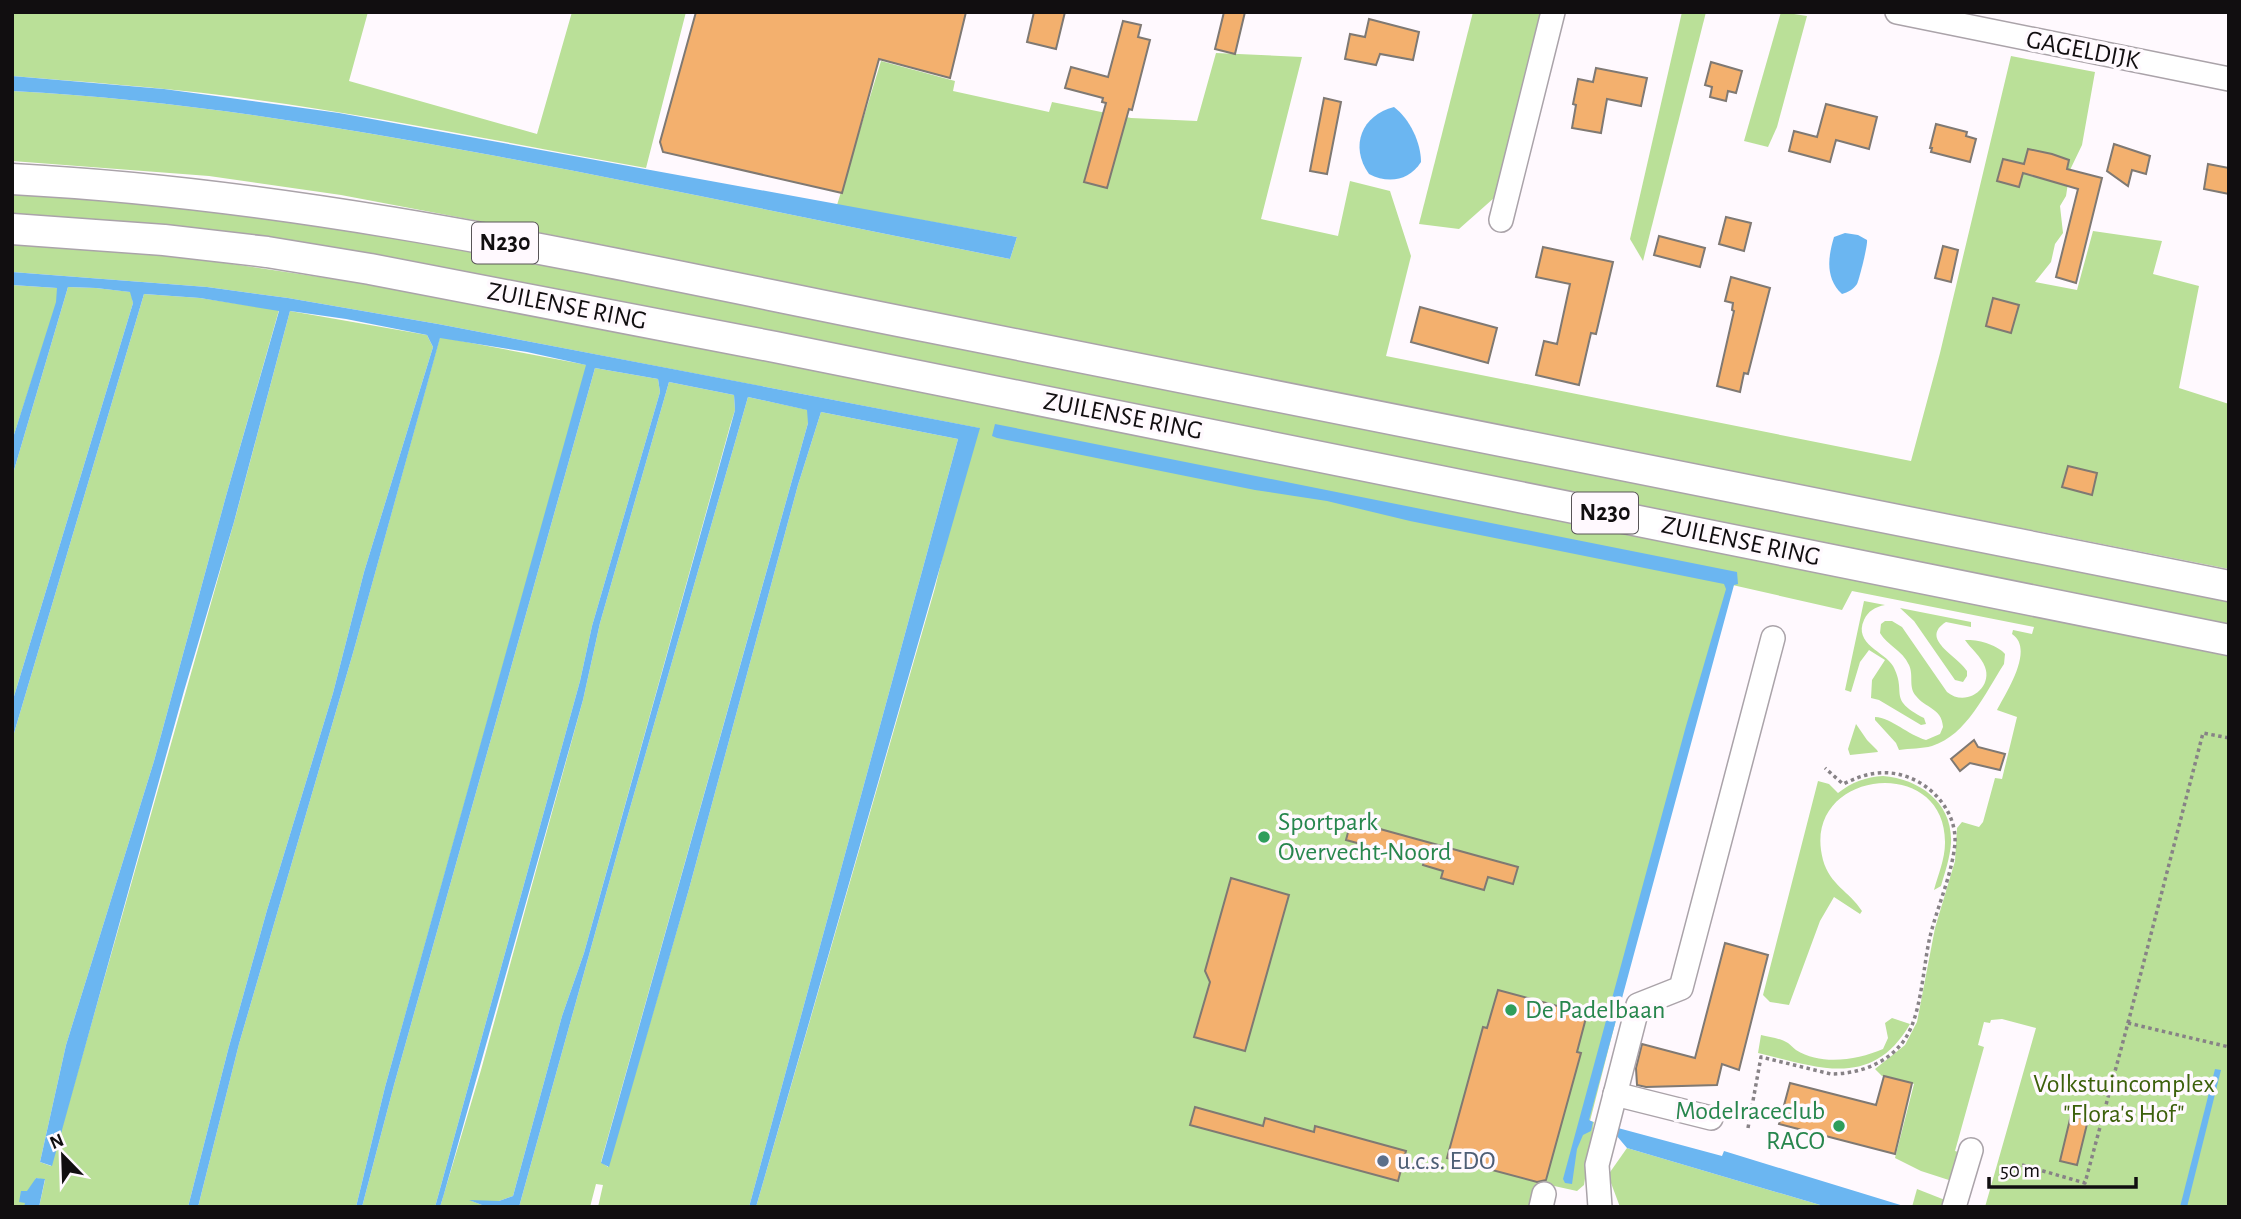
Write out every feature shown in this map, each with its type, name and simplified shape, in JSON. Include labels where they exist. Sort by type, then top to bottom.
[{"type":"main road","name":"ZUILENSE RING","points":[[12,179],[197,193],[434,229],[2229,586]]},
{"type":"main road","name":"ZUILENSE RING","points":[[12,229],[164,240],[383,271],[789,349],[2229,640]]},
{"type":"street","points":[[1501,220],[1553,12]]},
{"type":"street","name":"GAGELDIJK","points":[[1897,12],[2229,79]]},
{"type":"street","points":[[1600,1207],[1597,1165],[1638,1005],[1681,988],[1773,638]]},
{"type":"street","points":[[1615,1094],[1711,1118]]},
{"type":"street","points":[[1954,1207],[1971,1150]]},
{"type":"path","points":[[2022,1165],[2085,1183],[2203,733],[2229,738]]},
{"type":"path","points":[[1748,1128],[1761,1057],[1841,1074],[1875,1065],[1904,1041],[1912,1026],[1932,928],[1953,854],[1954,826],[1945,806],[1926,786],[1902,774],[1880,772],[1843,784],[1825,768]]},
{"type":"path","points":[[2128,1023],[2229,1046]]},
{"type":"green space","points":[[12,12],[368,12],[349,81],[537,134],[572,12],[686,12],[646,168],[280,103],[174,90],[12,76]]},
{"type":"green space","points":[[1473,12],[1549,12],[1503,190],[1459,229],[1419,224]]},
{"type":"green space","points":[[1682,12],[1706,12],[1643,261],[1630,239]]},
{"type":"green space","points":[[1781,12],[1807,16],[1777,127],[1768,147],[1744,141]]},
{"type":"green space","points":[[1216,53],[1302,57],[1261,219],[1338,236],[1350,181],[1390,191],[1411,256],[1386,356],[1911,461],[1940,353],[2011,56],[2095,72],[2082,145],[2070,170],[2066,196],[2060,206],[2063,233],[2055,244],[2051,262],[2035,282],[2077,290],[2093,231],[2162,241],[2153,274],[2199,286],[2179,388],[2229,404],[2229,569],[341,195],[209,176],[12,161],[12,91],[131,100],[308,123],[426,143],[1010,259],[1017,237],[837,205],[881,61],[955,81],[953,91],[1049,112],[1052,102],[1131,118],[1197,121]]},
{"type":"green space","points":[[12,194],[113,199],[395,235],[591,272],[2229,599],[2229,628],[1146,413],[12,223]]},
{"type":"green space","name":"Sportpark Overvecht-Noord","points":[[12,244],[191,258],[441,295],[974,403],[2229,650],[2229,1207],[1985,1207],[2036,1028],[2002,1019],[1984,1022],[1978,1045],[1984,1047],[1955,1151],[1966,1154],[1955,1182],[1921,1171],[1895,1158],[1914,1084],[1882,1076],[1875,1069],[1905,1045],[1917,1022],[1935,928],[1955,861],[1957,828],[1962,822],[1979,827],[1983,822],[1995,778],[2002,779],[2017,717],[1997,710],[2020,660],[2021,650],[2012,634],[2013,630],[2032,634],[2034,627],[1852,591],[1842,610],[1728,584],[1590,1121],[1594,1122],[1584,1185],[1577,1191],[1545,1184],[1555,1144],[1537,1207],[756,1207],[979,428],[438,324],[288,298],[207,287],[12,272]]},
{"type":"green space","points":[[12,285],[57,288],[57,302],[12,441]]},
{"type":"green space","points":[[68,287],[131,292],[133,303],[12,703],[12,477]]},
{"type":"green space","points":[[144,294],[200,298],[279,310],[154,761],[66,1045],[40,1162],[51,1166],[236,515],[290,311],[427,335],[433,347],[364,572],[333,693],[267,910],[188,1207],[39,1207],[45,1180],[36,1178],[24,1207],[12,1207],[12,740]]},
{"type":"green space","points":[[440,337],[587,365],[385,1087],[356,1207],[198,1207],[239,1044],[353,653]]},
{"type":"green space","points":[[595,368],[658,379],[660,392],[592,626],[580,681],[435,1207],[362,1207],[394,1085]]},
{"type":"green space","points":[[669,382],[734,395],[735,410],[584,953],[562,1016],[513,1196],[499,1201],[472,1201],[487,1207],[440,1207],[481,1070],[583,700],[600,623]]},
{"type":"green space","points":[[748,397],[808,410],[808,423],[601,1162],[608,1167],[689,889],[798,485],[821,412],[958,439],[749,1207],[598,1207],[603,1185],[596,1184],[590,1207],[519,1207],[624,829]]},
{"type":"green space","points":[[1864,601],[1885,605],[1868,614],[1862,628],[1863,635],[1871,647],[1893,666],[1901,700],[1924,718],[1926,724],[1921,725],[1871,698],[1872,680],[1885,660],[1869,650],[1860,662],[1851,692],[1845,690]]},
{"type":"green space","points":[[1900,608],[1971,622],[1971,627],[1946,622],[1936,635],[1943,647],[1967,671],[1963,682],[1955,680],[1914,621]]},
{"type":"green space","points":[[1892,621],[1902,627],[1947,692],[1954,696],[1969,697],[1982,688],[1985,682],[1985,667],[1965,640],[1987,643],[2005,654],[2004,664],[1974,712],[1944,741],[1924,748],[1899,750],[1875,720],[1875,717],[1888,720],[1926,740],[1940,734],[1943,727],[1940,716],[1914,693],[1906,660],[1880,633],[1881,624]]},
{"type":"green space","points":[[1856,724],[1878,752],[1850,755],[1848,749]]},
{"type":"green space","points":[[1883,776],[1910,782],[1921,788],[1932,796],[1946,816],[1951,843],[1941,886],[1934,890],[1943,861],[1945,843],[1939,814],[1923,795],[1901,785],[1875,784],[1851,791],[1832,807],[1821,830],[1823,860],[1830,876],[1862,911],[1860,914],[1834,897],[1820,921],[1789,1005],[1770,1002],[1763,995],[1818,781],[1829,784],[1838,793],[1859,781]]},
{"type":"green space","points":[[1892,1018],[1910,1024],[1895,1045],[1879,1058],[1861,1066],[1822,1067],[1758,1053],[1761,1035],[1785,1041],[1796,1050],[1817,1058],[1840,1060],[1862,1056],[1883,1049],[1888,1038],[1885,1023]]},
{"type":"green space","points":[[1627,1148],[1827,1207],[1620,1207],[1608,1175]]},
{"type":"green space","points":[[1917,1189],[1945,1200],[1945,1207],[1912,1207]]},
{"type":"water","points":[[12,76],[164,89],[339,113],[1017,237],[1010,259],[616,179],[368,133],[131,100],[12,91]]},
{"type":"water","points":[[1394,107],[1414,132],[1421,162],[1404,177],[1391,180],[1369,174],[1360,153],[1360,143],[1367,124],[1383,111]]},
{"type":"water","points":[[1845,233],[1858,235],[1867,240],[1867,243],[1857,284],[1842,294],[1830,274],[1829,260],[1834,237]]},
{"type":"water","points":[[12,272],[207,287],[288,298],[438,324],[980,428],[756,1207],[749,1207],[958,439],[821,412],[798,485],[689,889],[609,1167],[601,1163],[808,423],[807,410],[748,397],[519,1207],[487,1207],[469,1200],[499,1201],[513,1196],[562,1016],[584,953],[735,410],[734,395],[669,382],[600,623],[583,700],[444,1194],[440,1207],[435,1207],[580,681],[592,626],[660,392],[658,379],[595,368],[362,1207],[356,1207],[385,1087],[586,365],[440,338],[353,653],[239,1044],[198,1207],[188,1207],[267,910],[333,693],[364,572],[433,347],[427,335],[290,311],[234,522],[184,691],[52,1166],[40,1162],[66,1045],[154,761],[279,311],[200,298],[144,294],[12,740],[12,703],[133,303],[130,292],[68,287],[12,477],[12,441],[56,302],[57,288],[12,285]]},
{"type":"water","points":[[995,424],[1737,572],[1738,584],[1734,585],[1589,1120],[1593,1122],[1591,1131],[1583,1135],[1577,1149],[1572,1184],[1565,1183],[1563,1179],[1726,589],[1724,584],[1410,521],[1327,501],[1255,490],[997,438],[992,436]]},
{"type":"water","points":[[2215,1069],[2221,1070],[2187,1207],[2180,1207]]},
{"type":"water","points":[[1618,1128],[1722,1156],[1724,1151],[1907,1207],[1827,1207],[1627,1148],[1616,1135]]},
{"type":"water","points":[[36,1178],[45,1179],[39,1207],[24,1207],[25,1203],[19,1202],[21,1191],[27,1191]]},
{"type":"building","points":[[696,12],[966,12],[950,78],[879,59],[842,193],[663,152],[660,142]]},
{"type":"building","points":[[1034,12],[1065,12],[1056,49],[1027,42]]},
{"type":"building","points":[[1224,12],[1245,12],[1235,54],[1215,49]]},
{"type":"building","points":[[1369,19],[1419,32],[1413,60],[1380,54],[1376,65],[1345,59],[1350,34],[1365,37]]},
{"type":"building","points":[[1123,21],[1141,25],[1138,37],[1150,40],[1132,110],[1129,109],[1107,188],[1084,182],[1106,103],[1102,102],[1103,98],[1065,88],[1071,67],[1108,77]]},
{"type":"building","points":[[1711,62],[1742,71],[1736,93],[1728,91],[1726,101],[1710,97],[1712,87],[1705,85]]},
{"type":"building","points":[[1596,68],[1647,78],[1641,106],[1607,99],[1601,133],[1572,128],[1578,79],[1593,82]]},
{"type":"building","points":[[1324,98],[1341,102],[1327,174],[1310,171]]},
{"type":"building","points":[[1826,104],[1877,117],[1869,149],[1836,140],[1830,162],[1789,151],[1794,131],[1817,137]]},
{"type":"building","points":[[1936,124],[1967,132],[1966,136],[1976,139],[1970,162],[1931,152]]},
{"type":"building","points":[[2114,144],[2150,156],[2146,174],[2132,170],[2128,186],[2107,171]]},
{"type":"building","points":[[2028,149],[2069,160],[2067,169],[2102,178],[2076,283],[2056,277],[2078,189],[2023,173],[2019,187],[1997,181],[2003,159],[2024,164]]},
{"type":"building","points":[[2208,164],[2229,168],[2229,194],[2204,189]]},
{"type":"building","points":[[1726,217],[1751,223],[1744,251],[1719,244]]},
{"type":"building","points":[[1659,236],[1705,248],[1700,267],[1654,255]]},
{"type":"building","points":[[1943,246],[1958,250],[1951,282],[1935,278]]},
{"type":"building","points":[[1543,247],[1613,262],[1596,334],[1591,333],[1579,385],[1536,375],[1544,341],[1557,344],[1570,284],[1536,277]]},
{"type":"building","points":[[1731,277],[1770,288],[1748,374],[1744,373],[1740,392],[1717,386],[1734,311],[1733,303],[1725,301]]},
{"type":"building","points":[[1993,298],[2019,305],[2011,333],[1986,326]]},
{"type":"building","points":[[1420,307],[1497,328],[1488,363],[1411,342]]},
{"type":"building","points":[[2068,466],[2097,473],[2092,495],[2062,487]]},
{"type":"building","points":[[1974,740],[1978,747],[2005,754],[2000,770],[1970,763],[1960,771],[1951,759]]},
{"type":"building","points":[[1351,821],[1518,867],[1513,884],[1488,877],[1484,890],[1441,878],[1443,871],[1423,865],[1424,861],[1346,840]]},
{"type":"building","points":[[1231,878],[1289,895],[1245,1051],[1194,1037],[1210,982],[1205,971]]},
{"type":"building","points":[[1725,943],[1768,955],[1739,1070],[1722,1064],[1717,1085],[1637,1085],[1636,1068],[1642,1044],[1695,1058]]},
{"type":"building","points":[[1498,990],[1587,1014],[1577,1052],[1581,1053],[1546,1180],[1537,1182],[1447,1158],[1483,1027],[1487,1028]]},
{"type":"building","points":[[1884,1076],[1912,1083],[1895,1154],[1779,1124],[1790,1083],[1876,1105]]},
{"type":"building","points":[[1195,1107],[1263,1126],[1265,1118],[1314,1132],[1315,1126],[1406,1151],[1398,1181],[1190,1125]]},
{"type":"building","points":[[2071,1115],[2088,1120],[2077,1165],[2060,1161]]},
{"type":"place","name":"Sportpark Overvecht-Noord","points":[[1264,837]]},
{"type":"place","name":"De Padelbaan","points":[[1511,1010]]},
{"type":"place","name":"Modelraceclub RACO","points":[[1839,1126]]},
{"type":"place","name":"u.c.s. EDO","points":[[1383,1161]]},
{"type":"park label","name":"Volkstuincomplex \"Flora's Hof\"","points":[[2124,1099]]}]
